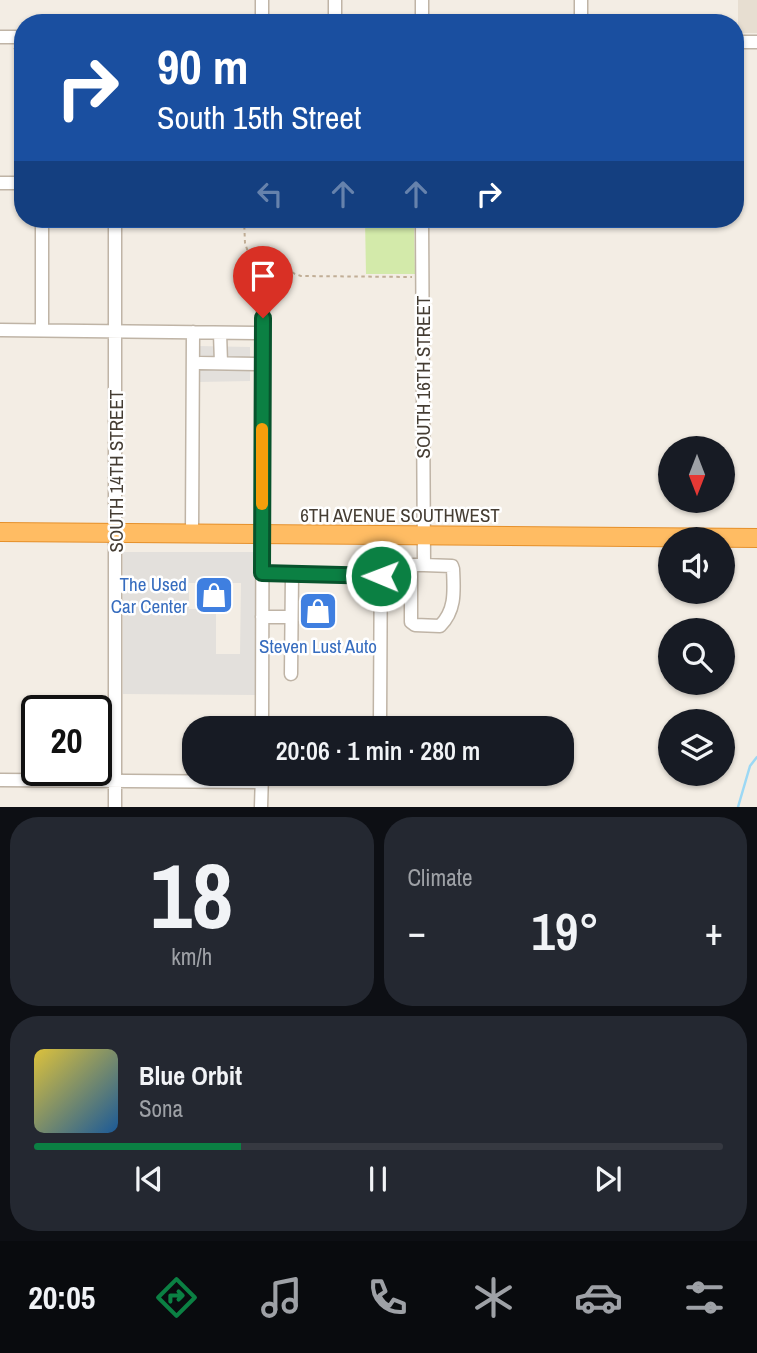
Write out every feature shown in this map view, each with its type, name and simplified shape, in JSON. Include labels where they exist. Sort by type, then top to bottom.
[{"type":"highway","name":"6TH AVENUE SOUTHWEST","points":[[0,533],[757,538]]},
{"type":"street","points":[[42,228],[42,330]]},
{"type":"street","name":"SOUTH 14TH STREET","points":[[115,228],[115,807]]},
{"type":"street","name":"SOUTH 16TH STREET","points":[[422,228],[424,565]]},
{"type":"street","points":[[262,716],[263,303]]},
{"type":"street","points":[[0,330],[263,333]]},
{"type":"street","points":[[192,534],[193,332]]},
{"type":"street","points":[[220,333],[221,363]]},
{"type":"street","points":[[200,363],[262,364]]},
{"type":"street","points":[[380,716],[382,536]]},
{"type":"street","points":[[413,565],[424,565],[446,565],[452,566],[453,569],[454,604],[447,619],[440,626],[415,625],[411,622],[411,568],[413,565]]},
{"type":"street","points":[[262,573],[381,576]]},
{"type":"street","points":[[291,674],[292,574]]},
{"type":"street","points":[[262,617],[291,617]]},
{"type":"street","points":[[0,780],[182,780]]},
{"type":"street","points":[[261,786],[261,807]]},
{"type":"path","points":[[244,228],[249,255],[262,261],[278,263],[295,274],[422,278]]},
{"type":"shaded area","points":[[738,0],[757,0],[757,33],[744,33],[744,14],[738,14]]},
{"type":"shaded area","points":[[198,346],[250,347],[250,381],[199,382]]},
{"type":"shaded area","points":[[123,552],[256,552],[255,695],[123,694]],"holes":[[[189,583],[241,583],[240,654],[216,654],[216,609],[189,609]]]},
{"type":"green space","points":[[365,228],[414,228],[415,274],[366,274]]},
{"type":"waterway","points":[[738,807],[750,766],[757,757]]},
{"type":"slow traffic","points":[[262,429],[262,504]]},
{"type":"place","name":"The Used Car Center","points":[[214,595]]},
{"type":"place","name":"Steven Lust Auto","points":[[318,611]]},
{"type":"route","points":[[263,318],[262,573],[381,576]]}]
